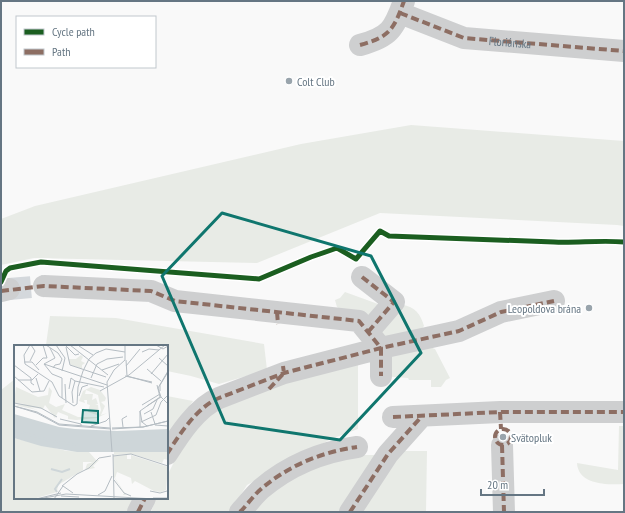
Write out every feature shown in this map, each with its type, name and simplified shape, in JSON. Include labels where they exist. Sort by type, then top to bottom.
[{"type":"street","points":[[360,45],[376,41],[385,36],[394,26],[402,7]]},
{"type":"street","name":"Floriánska","points":[[402,7],[464,38],[624,51]]},
{"type":"street","points":[[362,277],[394,302],[374,340]]},
{"type":"street","points":[[44,286],[151,291],[175,301],[278,318],[359,322],[374,340],[381,376]]},
{"type":"street","points":[[168,452],[184,428],[212,401],[284,369],[374,340],[459,331],[501,312],[554,301]]},
{"type":"street","points":[[269,389],[284,369]]},
{"type":"street","points":[[393,417],[422,416],[501,429],[624,412]]},
{"type":"street","points":[[350,512],[388,454],[422,416]]},
{"type":"street","points":[[501,429],[504,512]]},
{"type":"street","points":[[240,512],[261,489],[295,465],[338,450],[357,447]]},
{"type":"street","points":[[138,512],[144,499]]},
{"type":"highlighted area","points":[[222,213],[371,256],[421,353],[340,440],[225,423],[162,276]]},
{"type":"shaded area","points":[[411,125],[624,141],[624,226],[380,213],[257,263],[34,258],[1,265],[1,219],[35,206],[301,144]]},
{"type":"shaded area","points":[[345,292],[378,304],[370,322],[337,307],[335,300],[340,298]]},
{"type":"shaded area","points":[[402,305],[414,309],[421,318],[424,326],[420,331],[385,337],[380,334]]},
{"type":"shaded area","points":[[50,316],[116,318],[264,344],[267,370],[219,384],[168,371],[168,345],[46,345]]},
{"type":"shaded area","points":[[430,347],[435,349],[450,378],[446,380],[441,387],[431,387],[431,380],[409,380],[408,378],[382,376],[382,357]]},
{"type":"shaded area","points":[[358,362],[358,429],[331,439],[247,485],[230,512],[151,512],[156,499],[168,499],[168,474],[185,440],[205,417],[227,400]]},
{"type":"shaded area","points":[[14,380],[14,499],[133,499],[127,512],[1,512],[1,390]]},
{"type":"shaded area","points":[[168,396],[193,401],[168,436]]},
{"type":"shaded area","points":[[619,426],[624,426],[624,484],[602,484],[588,480],[579,470],[577,463],[618,470]]},
{"type":"shaded area","points":[[402,451],[427,451],[426,512],[356,512]]},
{"type":"shaded area","points":[[354,455],[374,455],[376,459],[346,512],[249,512],[300,471]]},
{"type":"tunnel","points":[[9,289],[44,286]]},
{"type":"marked path","points":[[360,45],[378,39],[390,30],[397,19],[404,1]]},
{"type":"marked path","points":[[400,13],[464,38],[624,51]]},
{"type":"marked path","points":[[362,277],[394,302],[368,332]]},
{"type":"marked path","points":[[1,291],[44,286],[151,291],[175,301],[359,321],[381,348],[381,376]]},
{"type":"marked path","points":[[168,452],[189,422],[203,408],[219,398],[284,373],[381,348],[459,331],[501,312],[554,301]]},
{"type":"marked path","points":[[277,312],[278,324]]},
{"type":"marked path","points":[[269,389],[284,373],[283,366]]},
{"type":"marked path","points":[[500,412],[501,429]]},
{"type":"marked path","points":[[393,417],[500,412],[624,412]]},
{"type":"marked path","points":[[350,512],[388,454],[422,416]]},
{"type":"marked path","points":[[503,429],[510,434],[511,437],[506,444],[503,445],[496,440],[495,437],[500,430],[503,429]]},
{"type":"marked path","points":[[502,445],[504,512]]},
{"type":"marked path","points":[[240,512],[261,489],[282,473],[318,456],[357,447]]},
{"type":"marked path","points":[[138,512],[144,499]]},
{"type":"cycle path","points":[[1,282],[6,271],[10,268],[41,262],[259,279],[311,257],[337,248],[356,259],[380,231],[389,236],[554,242],[624,242]]},
{"type":"place","name":"Colt Club","points":[[289,81]]},
{"type":"place","name":"Leopoldova brána","points":[[589,308]]},
{"type":"place","name":"Svätopluk","points":[[503,437]]}]
